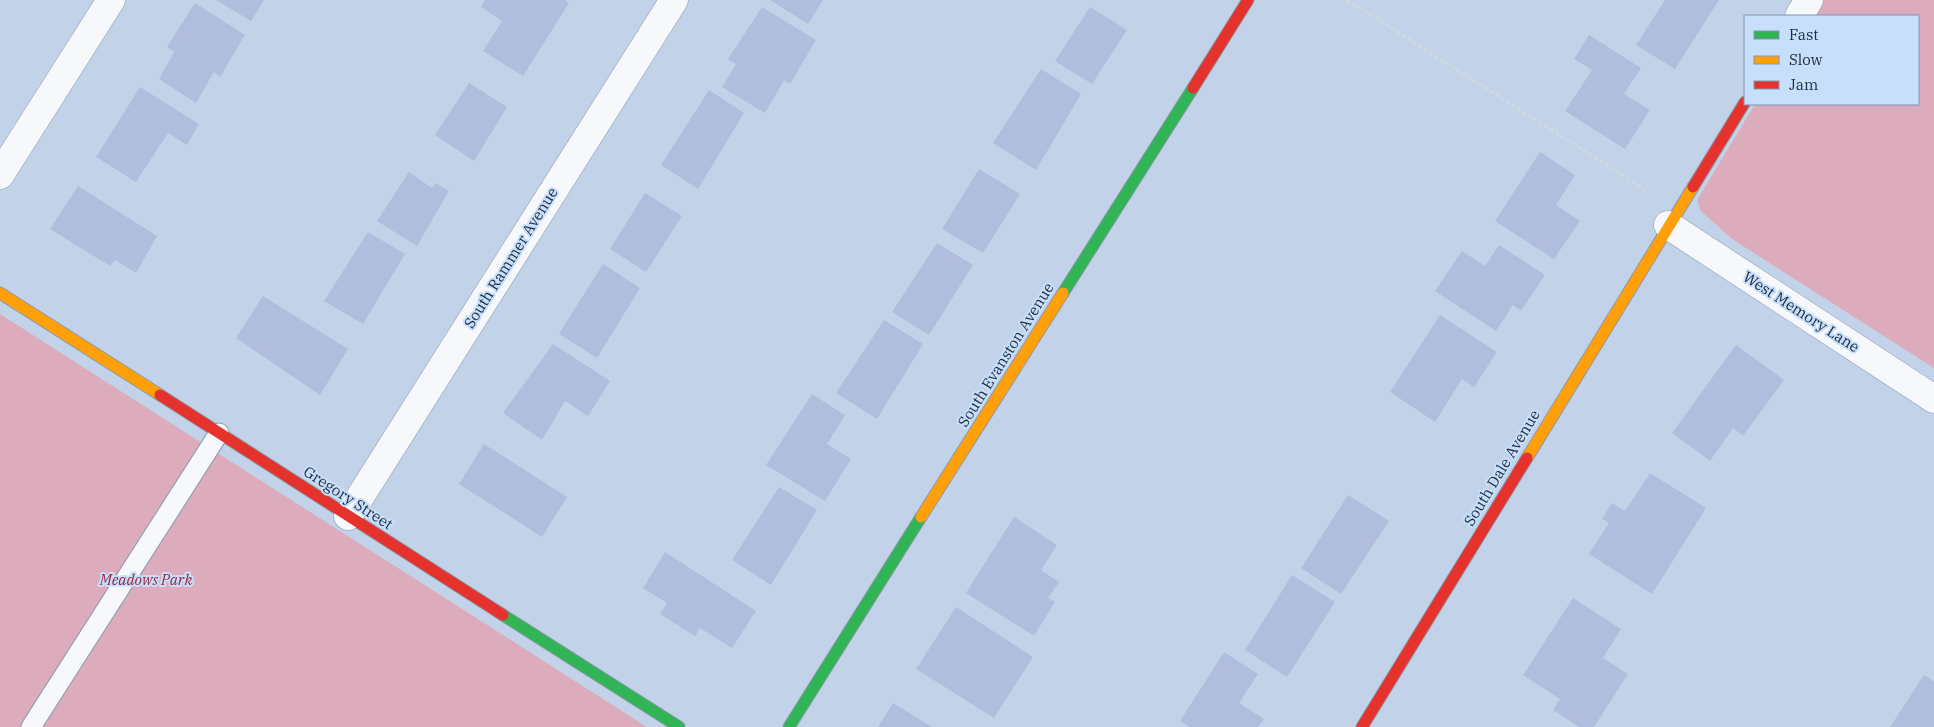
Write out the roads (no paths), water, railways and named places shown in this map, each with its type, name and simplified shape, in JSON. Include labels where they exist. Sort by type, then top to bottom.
[{"type":"street","points":[[0,175],[110,0]]},
{"type":"street","name":"South Rammer Avenue","points":[[348,516],[674,0]]},
{"type":"street","name":"South Evanston Avenue","points":[[789,727],[1248,0]]},
{"type":"street","points":[[1800,15],[1809,0]]},
{"type":"street","name":"South Dale Avenue","points":[[1362,727],[1744,104]]},
{"type":"street","name":"West Memory Lane","points":[[1668,225],[1934,400]]},
{"type":"street","name":"Gregory Street","points":[[0,293],[679,727]]},
{"type":"lane","points":[[31,727],[219,433]]},
{"type":"park label","name":"Meadows Park","points":[[146,580]]}]
